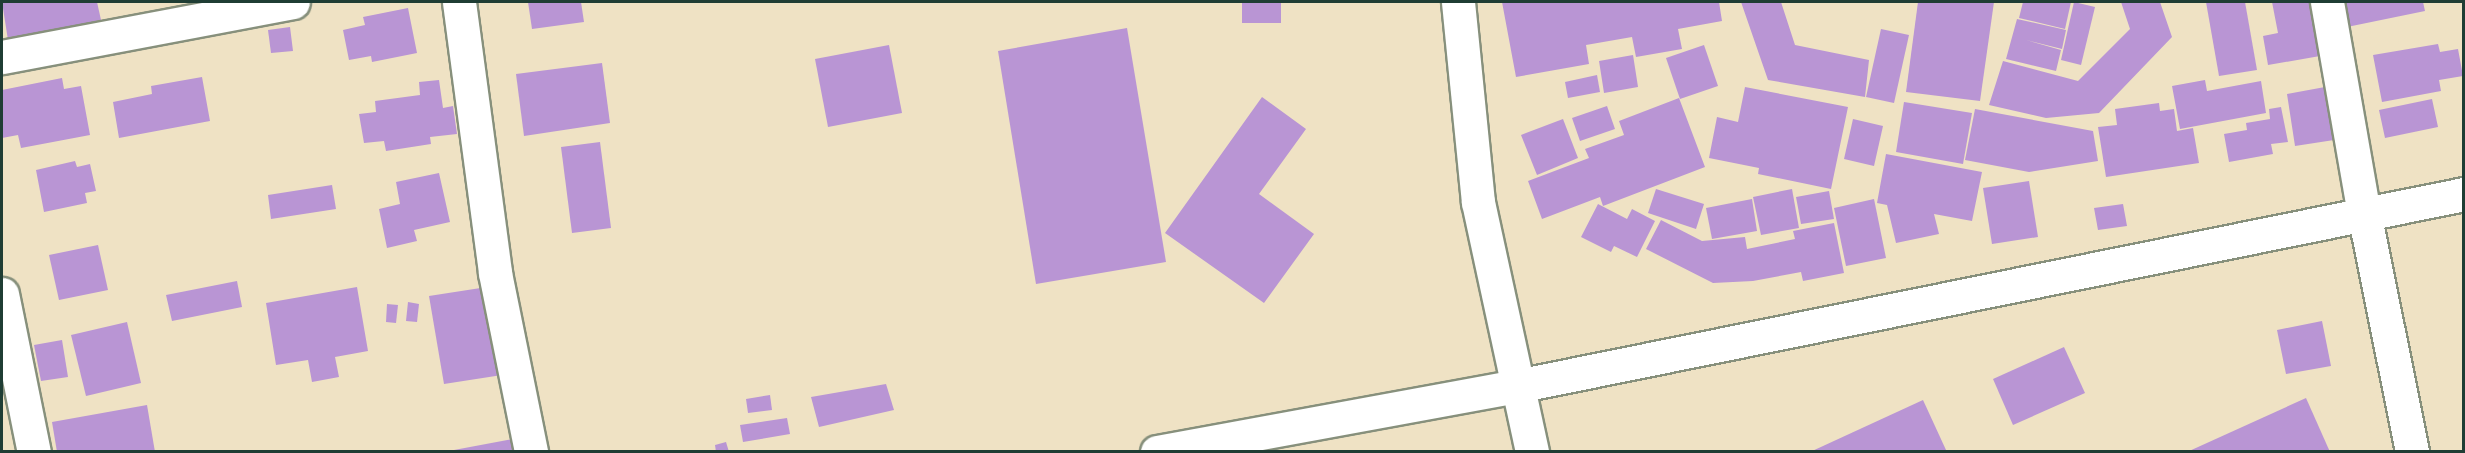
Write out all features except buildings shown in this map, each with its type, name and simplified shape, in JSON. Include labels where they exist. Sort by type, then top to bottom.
[{"type":"street","points":[[2,57],[292,2]]},
{"type":"street","points":[[459,2],[495,273],[531,452]]},
{"type":"street","points":[[1458,2],[1478,201],[1532,452]]},
{"type":"street","points":[[2327,2],[2364,213],[2412,452]]},
{"type":"street","points":[[1157,452],[1516,386],[2463,194]]},
{"type":"street","points":[[2,294],[34,452]]}]
